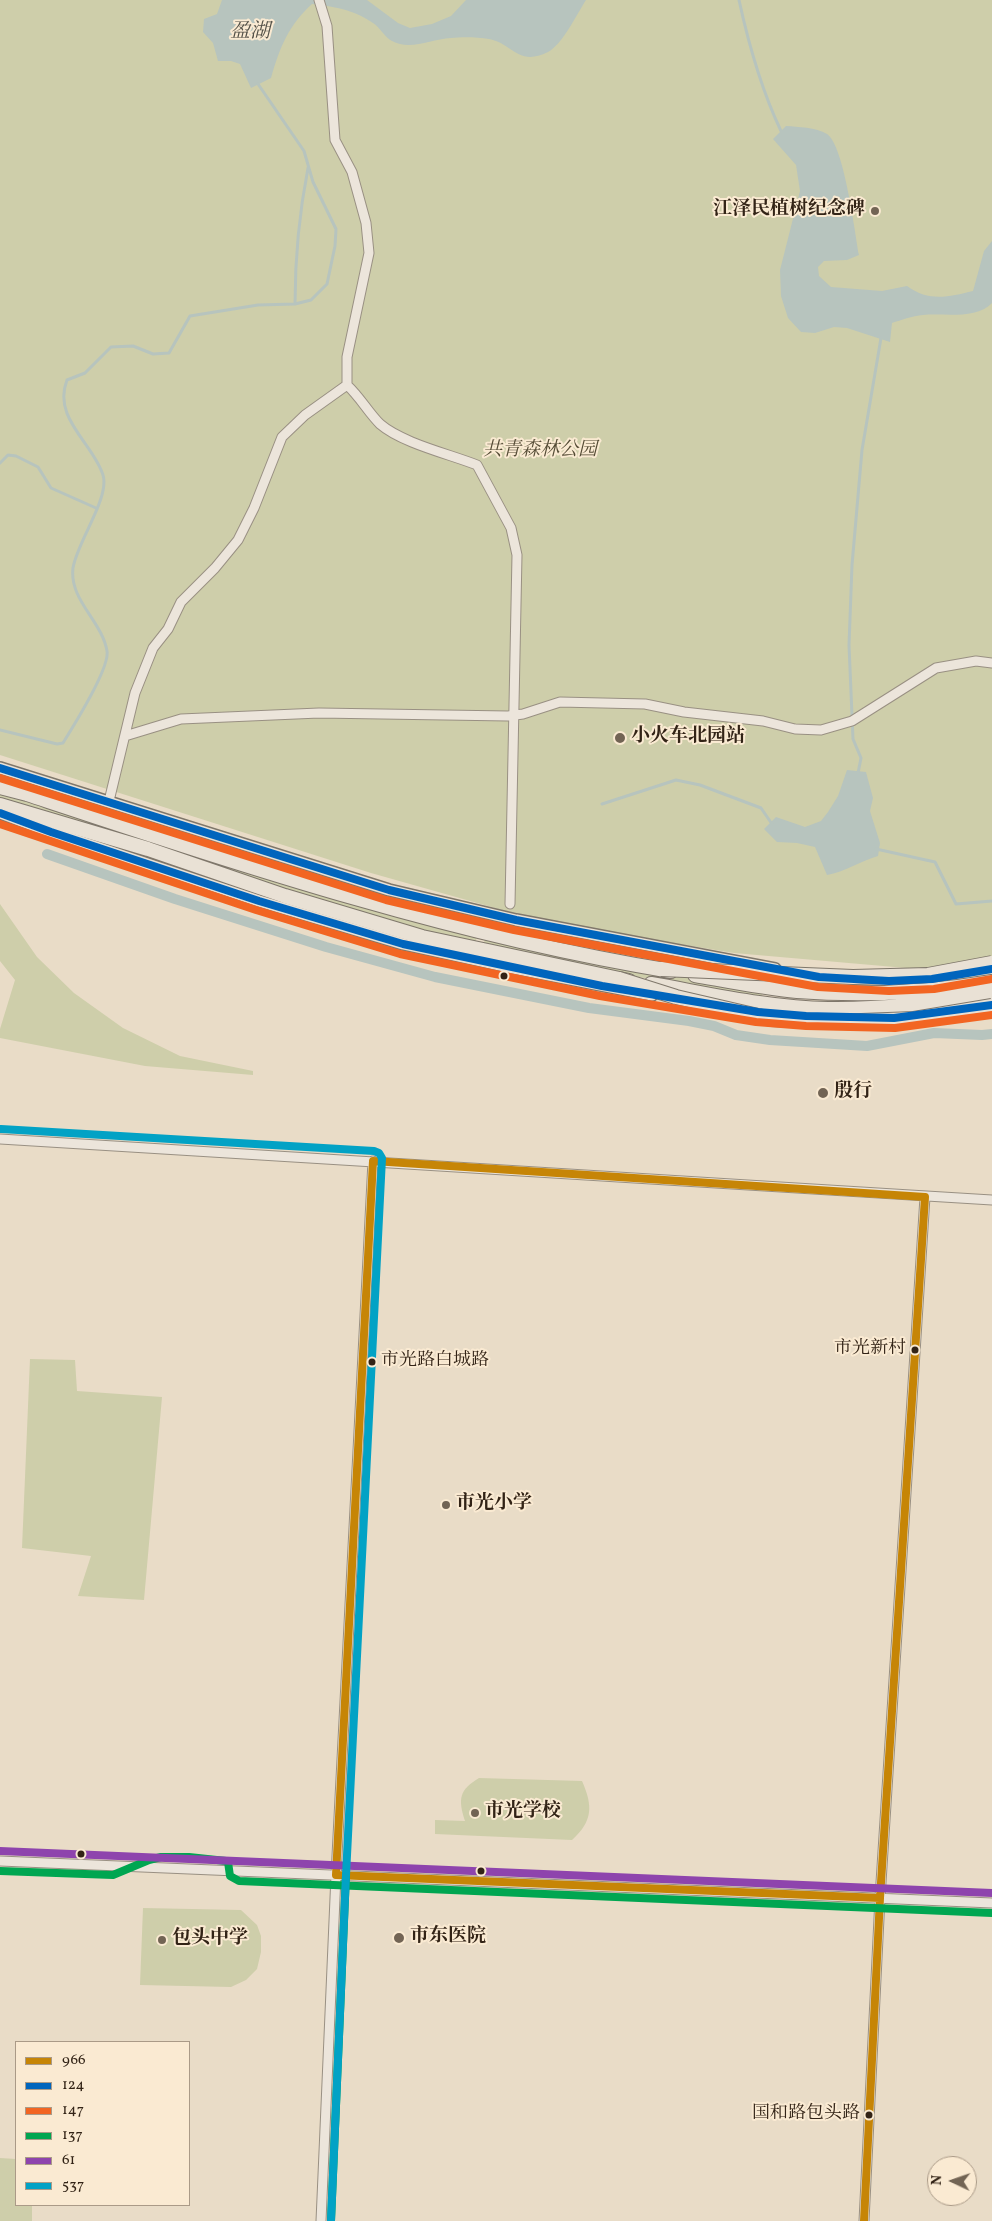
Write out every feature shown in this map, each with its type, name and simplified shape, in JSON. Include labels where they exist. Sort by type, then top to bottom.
[{"type":"highway","points":[[2,787],[268,873],[424,918],[540,947],[661,970],[780,988],[841,994],[890,994],[992,982]]},
{"type":"highway","points":[[0,805],[148,849],[285,896],[422,937],[620,979],[770,1004],[827,1009],[881,1008],[992,994]]},
{"type":"highway","points":[[661,970],[853,977],[928,975],[992,963]]},
{"type":"highway","points":[[620,979],[676,997],[771,1019],[835,1022],[914,1019],[992,1005]]},
{"type":"main road","points":[[0,768],[389,890],[516,920],[819,977],[889,981],[932,979],[992,969]]},
{"type":"main road","points":[[0,813],[51,832],[259,901],[403,944],[602,986],[758,1012],[806,1016],[894,1018],[992,1005]]},
{"type":"street","points":[[319,0],[327,26],[335,140],[352,172],[366,224],[369,253],[347,357],[347,385],[358,395],[380,424],[406,439],[476,465],[494,494],[511,528],[516,555],[515,715],[510,904]]},
{"type":"street","points":[[109,801],[135,693],[154,648],[168,629],[180,602],[215,568],[238,540],[254,508],[282,437],[305,415],[347,385]]},
{"type":"street","points":[[125,736],[136,734],[148,728],[189,719],[319,713],[515,715],[560,702],[645,704],[684,712],[821,730],[852,721],[936,668],[976,662],[992,663]]},
{"type":"street","points":[[0,1139],[992,1200]]},
{"type":"street","points":[[321,2221],[336,1874],[374,1161]]},
{"type":"street","points":[[864,2221],[880,1898],[925,1197]]},
{"type":"street","points":[[0,1861],[992,1903]]},
{"type":"green space","name":"共青森林公园","points":[[0,0],[992,0],[992,957],[929,970],[734,953],[594,930],[502,910],[371,873],[0,755]]},
{"type":"green space","points":[[0,775],[385,895],[480,918],[475,946],[0,803]]},
{"type":"green space","points":[[0,904],[37,957],[74,993],[123,1028],[180,1056],[253,1071],[253,1075],[145,1066],[0,1038],[0,1029],[15,980],[0,961]]},
{"type":"green space","points":[[488,920],[766,974],[761,999],[483,949]]},
{"type":"green space","points":[[30,1359],[75,1360],[77,1391],[162,1397],[144,1600],[78,1596],[91,1556],[22,1548]]},
{"type":"green space","points":[[479,1778],[582,1781],[588,1798],[589,1813],[587,1820],[572,1840],[435,1834],[435,1820],[465,1821],[461,1807],[462,1796],[467,1787]]},
{"type":"green space","points":[[143,1908],[241,1910],[257,1925],[261,1936],[261,1952],[257,1969],[246,1980],[231,1987],[140,1985]]},
{"type":"green space","points":[[0,2158],[15,2159],[15,2206],[32,2206],[32,2221],[0,2221]]},
{"type":"water","name":"盈湖","points":[[222,0],[367,0],[398,23],[410,28],[432,24],[451,16],[466,0],[586,0],[559,43],[548,52],[529,57],[516,53],[497,41],[484,38],[455,38],[413,45],[399,44],[389,39],[365,18],[336,8],[312,4],[297,20],[286,38],[271,78],[251,88],[240,64],[231,61],[218,61],[213,43],[203,32],[204,19],[217,14]]},
{"type":"water","points":[[786,126],[812,129],[827,134],[833,141],[839,154],[844,171],[859,255],[847,260],[824,261],[818,267],[819,276],[831,287],[882,291],[907,286],[923,294],[939,297],[973,291],[984,251],[992,241],[992,303],[977,312],[969,314],[923,315],[892,323],[890,342],[847,328],[834,327],[815,333],[801,332],[788,318],[781,296],[780,270],[800,191],[796,165],[773,139]]},
{"type":"water","points":[[847,770],[866,772],[873,798],[870,811],[880,843],[878,856],[827,875],[815,847],[797,843],[777,842],[764,829],[776,817],[805,827],[821,821],[838,796]]},
{"type":"waterway","points":[[739,0],[756,67],[781,131]]},
{"type":"waterway","points":[[0,730],[57,744],[63,743],[90,697],[103,670],[106,659],[107,651],[104,640],[81,600],[73,580],[73,568],[76,557],[102,496],[103,475],[98,463],[69,418],[64,394],[67,380],[85,373],[111,347],[133,346],[153,354],[169,353],[190,316],[258,305],[295,304],[311,300],[327,284],[335,246],[336,229],[313,182],[304,151],[258,84]]},
{"type":"waterway","points":[[295,304],[298,236],[308,168]]},
{"type":"waterway","points":[[858,773],[861,758],[853,739],[849,645],[852,565],[862,450],[881,338]]},
{"type":"waterway","points":[[0,463],[8,455],[16,456],[38,467],[51,488],[96,508]]},
{"type":"waterway","points":[[602,804],[676,780],[700,785],[761,808],[772,824]]},
{"type":"waterway","points":[[876,849],[935,862],[956,904],[992,901]]},
{"type":"waterway","points":[[47,854],[175,899],[326,947],[435,977],[589,1008],[689,1021],[714,1026],[736,1035],[770,1040],[867,1046],[934,1033],[992,1034]]},
{"type":"transit line","name":"124","points":[[0,768],[389,890],[516,920],[819,977],[889,981],[932,979],[992,969]]},
{"type":"transit line","name":"147","points":[[0,778],[386,900],[514,930],[818,987],[889,991],[934,989],[992,979]]},
{"type":"transit line","name":"124","points":[[0,813],[51,832],[259,901],[403,944],[602,986],[758,1012],[806,1016],[894,1018],[992,1005]]},
{"type":"transit line","name":"147","points":[[0,824],[256,910],[400,954],[600,996],[756,1022],[806,1026],[895,1028],[992,1015]]},
{"type":"transit line","name":"537","points":[[1,1129],[374,1151],[379,1153],[382,1158],[346,1875],[331,2221]]},
{"type":"transit line","name":"966","points":[[373,1161],[925,1197],[880,1898],[336,1875],[373,1161]]},
{"type":"transit line","name":"61","points":[[0,1851],[992,1893]]},
{"type":"transit line","name":"137","points":[[0,1871],[113,1875],[161,1857],[189,1857],[226,1861],[228,1862],[230,1876],[239,1881],[992,1913]]},
{"type":"transit line","name":"137","points":[[331,2221],[346,1875]]},
{"type":"transit line","name":"966","points":[[864,2221],[880,1898]]},
{"type":"place","name":"江泽民植树纪念碑","points":[[875,211]]},
{"type":"place","name":"小火车北园站","points":[[620,738]]},
{"type":"place","name":"殷行","points":[[823,1093]]},
{"type":"place","name":"市光新村","points":[[915,1350]]},
{"type":"place","name":"市光路白城路","points":[[372,1362]]},
{"type":"place","name":"市光小学","points":[[446,1505]]},
{"type":"place","name":"市光学校","points":[[475,1813]]},
{"type":"place","name":"市东医院","points":[[399,1938]]},
{"type":"place","name":"包头中学","points":[[162,1940]]},
{"type":"place","name":"国和路包头路","points":[[869,2115]]}]
